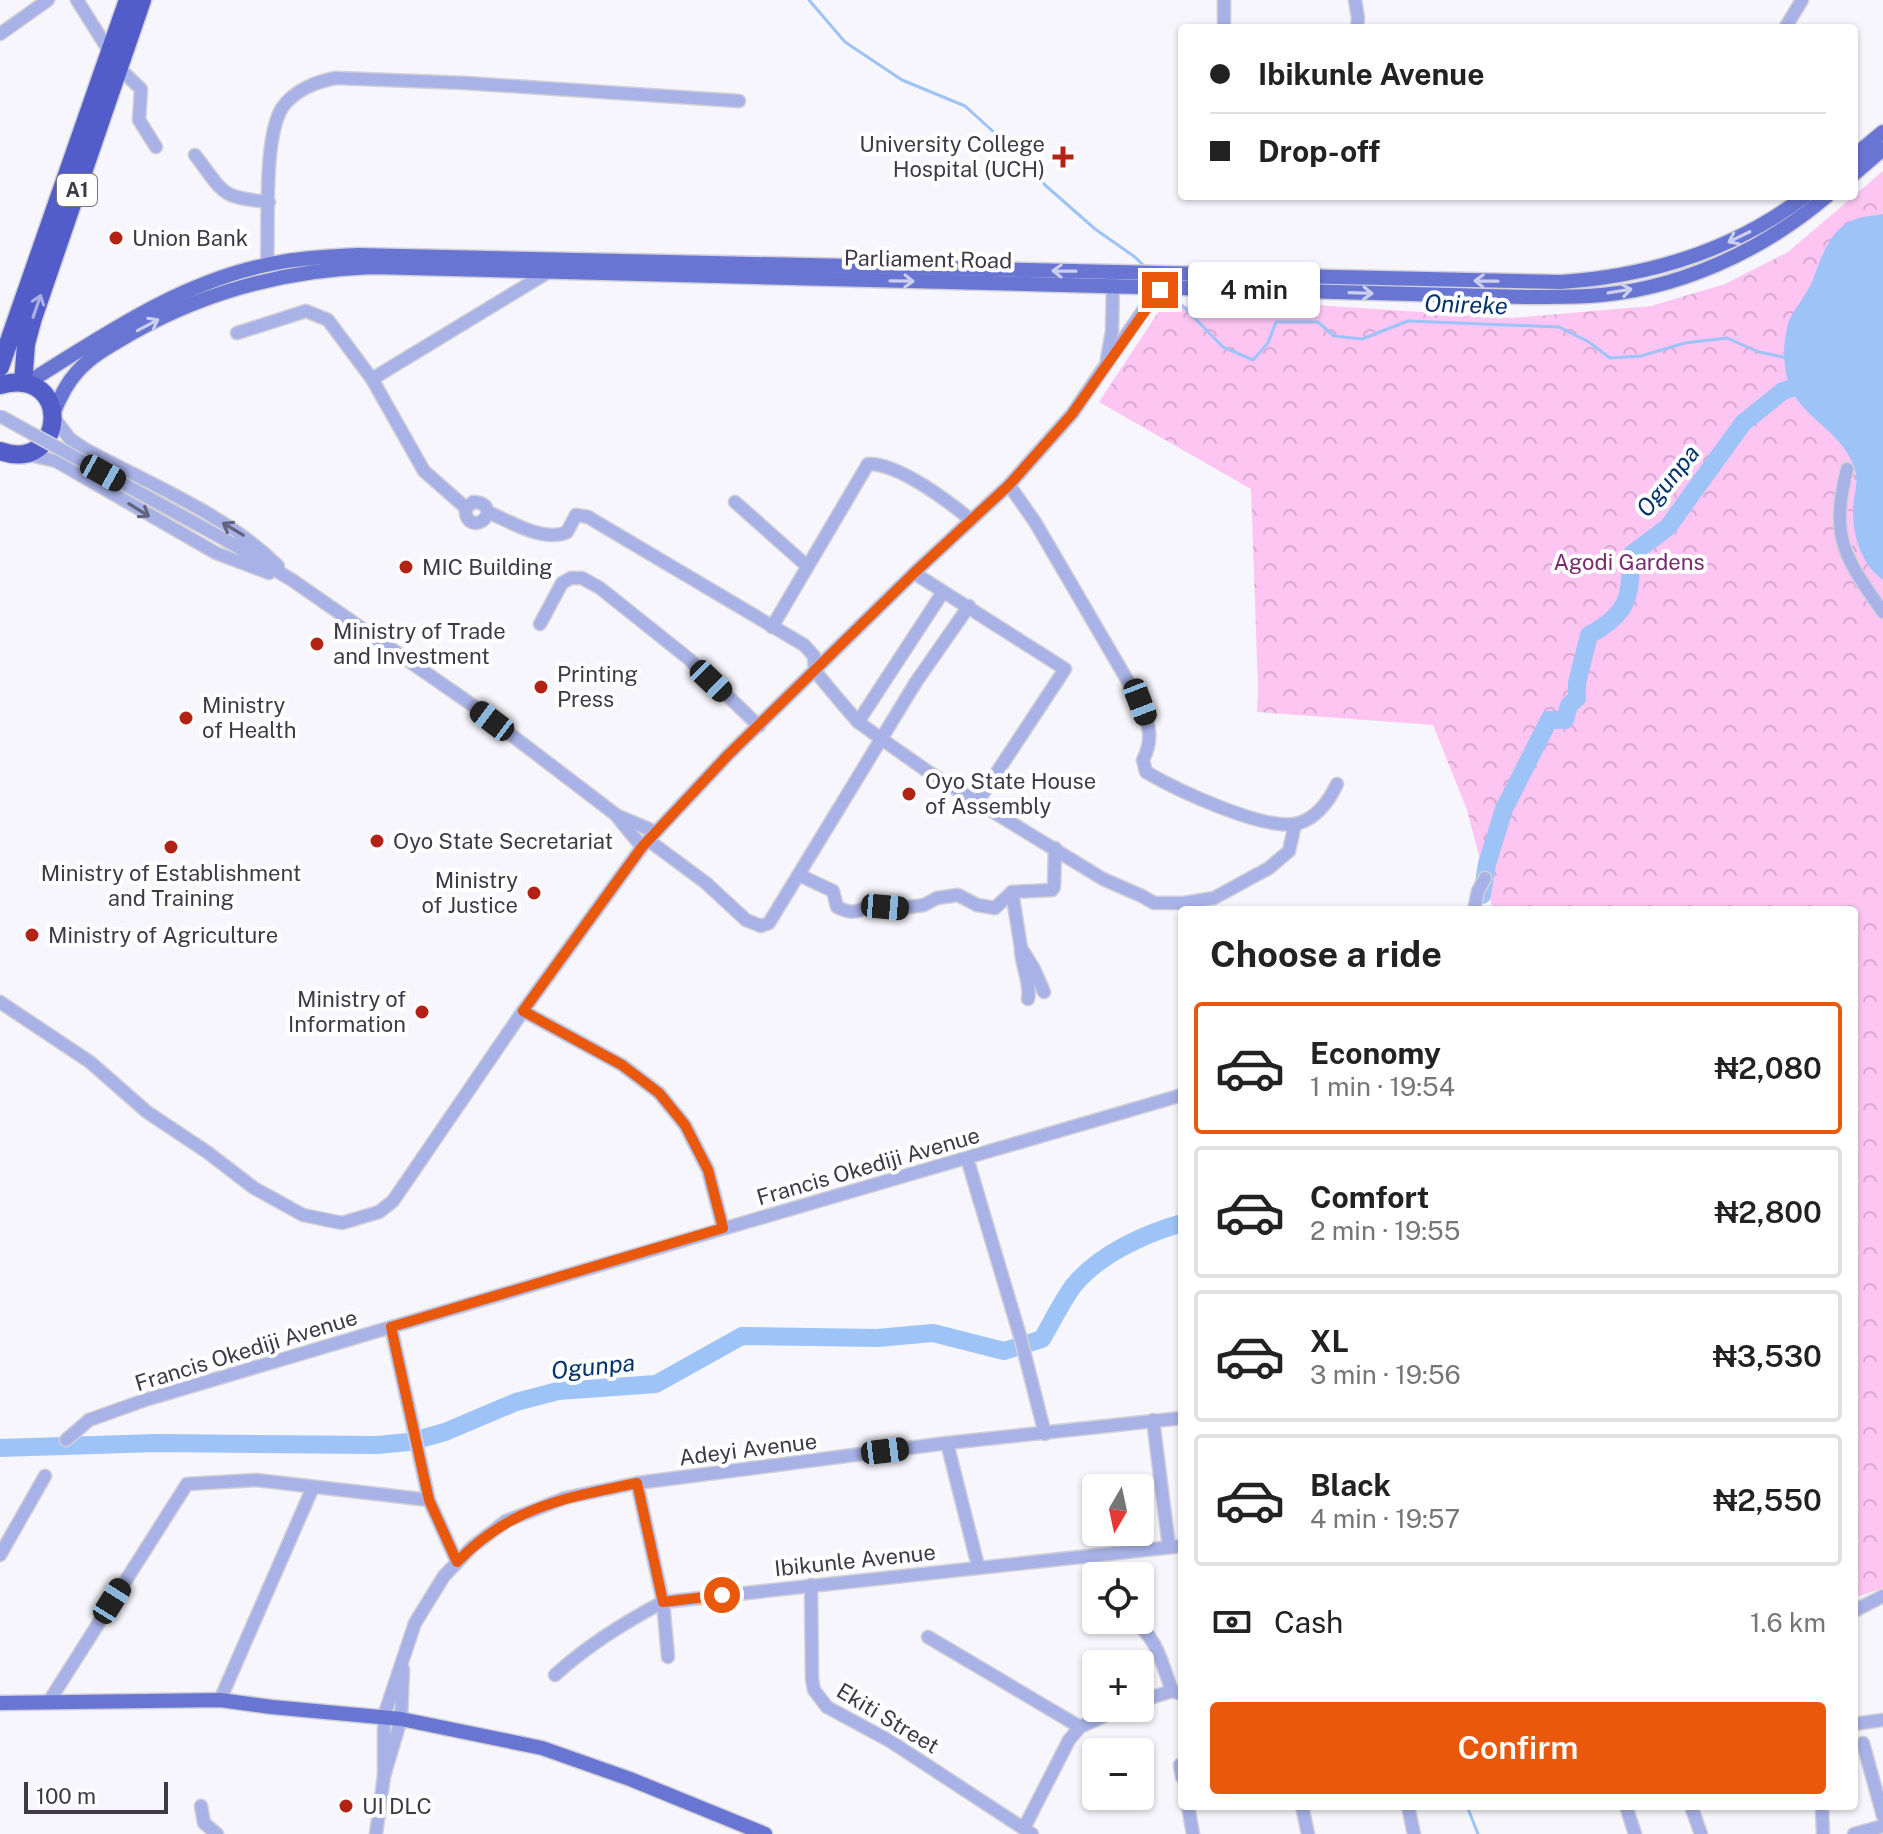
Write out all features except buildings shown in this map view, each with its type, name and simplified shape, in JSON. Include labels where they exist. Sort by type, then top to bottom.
[{"type":"highway","name":"A1","points":[[25,383],[26,344],[117,60],[128,0]]},
{"type":"highway","name":"A1","points":[[0,367],[142,0]]},
{"type":"highway","points":[[0,385],[25,383],[45,395],[54,416],[44,443],[33,452],[8,457]]},
{"type":"main road","points":[[1858,153],[1883,132]]},
{"type":"main road","points":[[1858,171],[1883,149]]},
{"type":"main road","name":"Parliament Road","points":[[1113,279],[1599,279],[1670,264],[1704,252],[1766,223],[1799,200]]},
{"type":"main road","name":"Parliament Road","points":[[25,383],[144,311],[210,282],[267,265],[357,255],[552,266],[1113,279],[1527,297],[1591,296],[1664,282],[1731,259],[1784,228],[1822,200]]},
{"type":"main road","name":"Parliament Road","points":[[54,416],[68,383],[78,370],[100,353],[181,308],[253,283],[333,269],[552,266]]},
{"type":"main road","points":[[0,1703],[220,1700],[384,1716],[542,1748],[630,1779],[765,1834]]},
{"type":"street","points":[[0,34],[48,0]]},
{"type":"street","points":[[77,0],[117,60],[141,89],[139,120],[156,147]]},
{"type":"street","points":[[1224,0],[1224,24]]},
{"type":"street","points":[[1355,0],[1357,24]]},
{"type":"street","points":[[1787,24],[1802,0]]},
{"type":"street","points":[[267,265],[271,144],[276,119],[284,105],[322,80],[465,83],[739,101]]},
{"type":"street","points":[[195,155],[224,193],[233,199],[269,202]]},
{"type":"street","points":[[372,379],[552,266]]},
{"type":"street","points":[[1107,362],[1112,331],[1113,279]]},
{"type":"street","points":[[0,1002],[90,1062],[147,1112],[254,1188],[303,1215],[342,1223],[379,1212],[393,1201],[523,1011],[649,840],[914,573],[1009,485],[1072,414],[1160,290],[1158,281]]},
{"type":"street","points":[[237,333],[306,311],[328,320],[372,379],[424,471],[466,508],[473,502],[479,502],[488,512],[552,535],[567,532],[573,517],[584,515],[804,645],[814,656],[815,671],[858,722],[883,740],[1103,879],[1154,903],[1184,903],[1214,898],[1280,860],[1289,851],[1295,824]]},
{"type":"street","points":[[0,416],[231,543],[395,649],[706,883],[746,920],[761,926],[769,923],[916,682],[969,606]]},
{"type":"street","points":[[54,416],[70,439],[245,536],[292,580]]},
{"type":"street","points":[[8,457],[41,456],[56,461],[216,553],[292,580]]},
{"type":"street","points":[[772,627],[868,464],[880,465],[912,479],[945,498],[971,520]]},
{"type":"street","points":[[1847,469],[1839,528],[1849,564],[1883,612]]},
{"type":"street","points":[[1009,485],[1035,522],[1140,702],[1151,731],[1143,760],[1146,772],[1173,788],[1228,810],[1280,824],[1295,824],[1313,816],[1329,801],[1337,784]]},
{"type":"street","points":[[735,502],[807,566]]},
{"type":"street","points":[[914,573],[1065,669],[978,801]]},
{"type":"street","points":[[540,624],[562,583],[571,578],[591,582],[689,659],[759,726]]},
{"type":"street","points":[[858,722],[943,592]]},
{"type":"street","points":[[615,814],[649,840]]},
{"type":"street","points":[[799,875],[833,891],[837,907],[849,912],[861,911],[868,905],[902,908],[924,905],[937,898],[958,895],[977,905],[995,908],[1012,892],[1052,890],[1055,848]]},
{"type":"street","points":[[1475,906],[1485,878]]},
{"type":"street","points":[[1012,892],[1028,999]]},
{"type":"street","points":[[1021,948],[1044,992]]},
{"type":"street","points":[[523,1011],[622,1065],[659,1093],[685,1125],[708,1170],[723,1228]]},
{"type":"street","name":"Francis Okediji Avenue","points":[[66,1440],[89,1420],[145,1400],[1178,1096]]},
{"type":"street","points":[[967,1158],[1020,1336],[1045,1434]]},
{"type":"street","points":[[391,1327],[429,1500],[457,1562]]},
{"type":"street","name":"Adeyi Avenue","points":[[384,1716],[415,1623],[444,1576],[472,1547],[506,1521],[565,1498],[637,1483],[947,1443],[1178,1418]]},
{"type":"street","points":[[1153,1420],[1176,1546]]},
{"type":"street","points":[[947,1443],[978,1566]]},
{"type":"street","points":[[0,1555],[45,1476]]},
{"type":"street","points":[[48,1703],[187,1484],[256,1480],[429,1500]]},
{"type":"street","points":[[637,1483],[663,1602],[668,1657]]},
{"type":"street","points":[[220,1700],[313,1487]]},
{"type":"street","name":"Ibikunle Avenue","points":[[555,1675],[586,1647],[622,1623],[663,1602],[1176,1546]]},
{"type":"street","name":"Ekiti Street","points":[[811,1585],[812,1679],[819,1699],[827,1707],[890,1741],[1028,1831]]},
{"type":"street","points":[[1858,1609],[1883,1596]]},
{"type":"street","points":[[1149,1634],[1177,1692],[1154,1698]]},
{"type":"street","points":[[928,1637],[1080,1727]]},
{"type":"street","name":"Adeyi Avenue","points":[[384,1776],[401,1719],[403,1666]]},
{"type":"street","points":[[376,1834],[384,1776],[384,1716]]},
{"type":"street","points":[[1858,1723],[1883,1720]]},
{"type":"street","points":[[1028,1831],[1069,1740],[1080,1727],[1091,1722]]},
{"type":"street","points":[[1863,1743],[1883,1816]]},
{"type":"street","points":[[201,1806],[204,1823],[217,1834]]},
{"type":"street","points":[[1189,1810],[1193,1834]]},
{"type":"street","points":[[1303,1810],[1308,1834]]},
{"type":"street","points":[[1409,1810],[1414,1834]]},
{"type":"street","points":[[1627,1810],[1635,1834]]},
{"type":"street","points":[[1692,1810],[1701,1834]]},
{"type":"street","points":[[1822,1810],[1823,1834]]},
{"type":"street","points":[[1854,1834],[1883,1826]]},
{"type":"green space","name":"Agodi Gardens","points":[[1883,171],[1883,1588],[1858,1597],[1858,906],[1492,906],[1467,810],[1433,725],[1257,712],[1251,489],[1099,402],[1163,305],[1284,310],[1285,303],[1512,318],[1651,306],[1725,284],[1788,252],[1849,200],[1858,200],[1858,192]]},
{"type":"water","points":[[1883,214],[1883,580],[1869,566],[1857,539],[1853,510],[1856,474],[1851,461],[1837,439],[1793,393],[1784,358],[1789,321],[1809,289],[1831,239],[1853,220]]},
{"type":"waterway","name":"Onireke","points":[[809,0],[845,42],[902,80],[965,106],[1018,154],[1045,185],[1146,268]]},
{"type":"waterway","name":"Onireke","points":[[1171,294],[1223,347],[1253,360],[1268,343],[1276,322],[1318,322],[1334,336],[1362,339],[1408,321],[1559,327],[1589,342],[1610,358],[1641,356],[1685,343],[1727,338],[1759,352],[1788,358]]},
{"type":"waterway","name":"Ogunpa","points":[[1482,895],[1487,864],[1504,809],[1549,720],[1565,720],[1569,705],[1577,698],[1577,683],[1589,635],[1613,619],[1625,602],[1632,554],[1668,527],[1743,423],[1783,391],[1813,381]]},
{"type":"waterway","name":"Ogunpa","points":[[0,1448],[157,1443],[377,1445],[409,1442],[445,1432],[516,1402],[558,1391],[656,1384],[742,1336],[877,1338],[933,1333],[1004,1351],[1042,1339],[1074,1285],[1096,1264],[1138,1239],[1178,1224]]},
{"type":"waterway","points":[[1469,1810],[1478,1834]]},
{"type":"place","name":"University College Hospital (UCH)","points":[[1063,157]]},
{"type":"place","name":"Union Bank","points":[[116,238]]},
{"type":"place","name":"MIC Building","points":[[406,567]]},
{"type":"place","name":"Ministry of Trade and Investment","points":[[317,644]]},
{"type":"place","name":"Printing Press","points":[[541,687]]},
{"type":"place","name":"Ministry of Health","points":[[186,718]]},
{"type":"place","name":"Oyo State House of Assembly","points":[[909,794]]},
{"type":"place","name":"Oyo State Secretariat","points":[[377,841]]},
{"type":"place","name":"Ministry of Establishment and Training","points":[[171,847]]},
{"type":"place","name":"Ministry of Justice","points":[[534,893]]},
{"type":"place","name":"Ministry of Agriculture","points":[[32,935]]},
{"type":"place","name":"Ministry of Information","points":[[422,1012]]},
{"type":"place","name":"UI DLC","points":[[346,1806]]},
{"type":"route","points":[[722,1595],[663,1602],[637,1483],[565,1498],[506,1521],[489,1532],[457,1562],[429,1500],[391,1327],[723,1228],[708,1170],[685,1125],[659,1093],[622,1065],[523,1011],[642,847],[728,755],[1009,485],[1072,414],[1160,290]]}]
